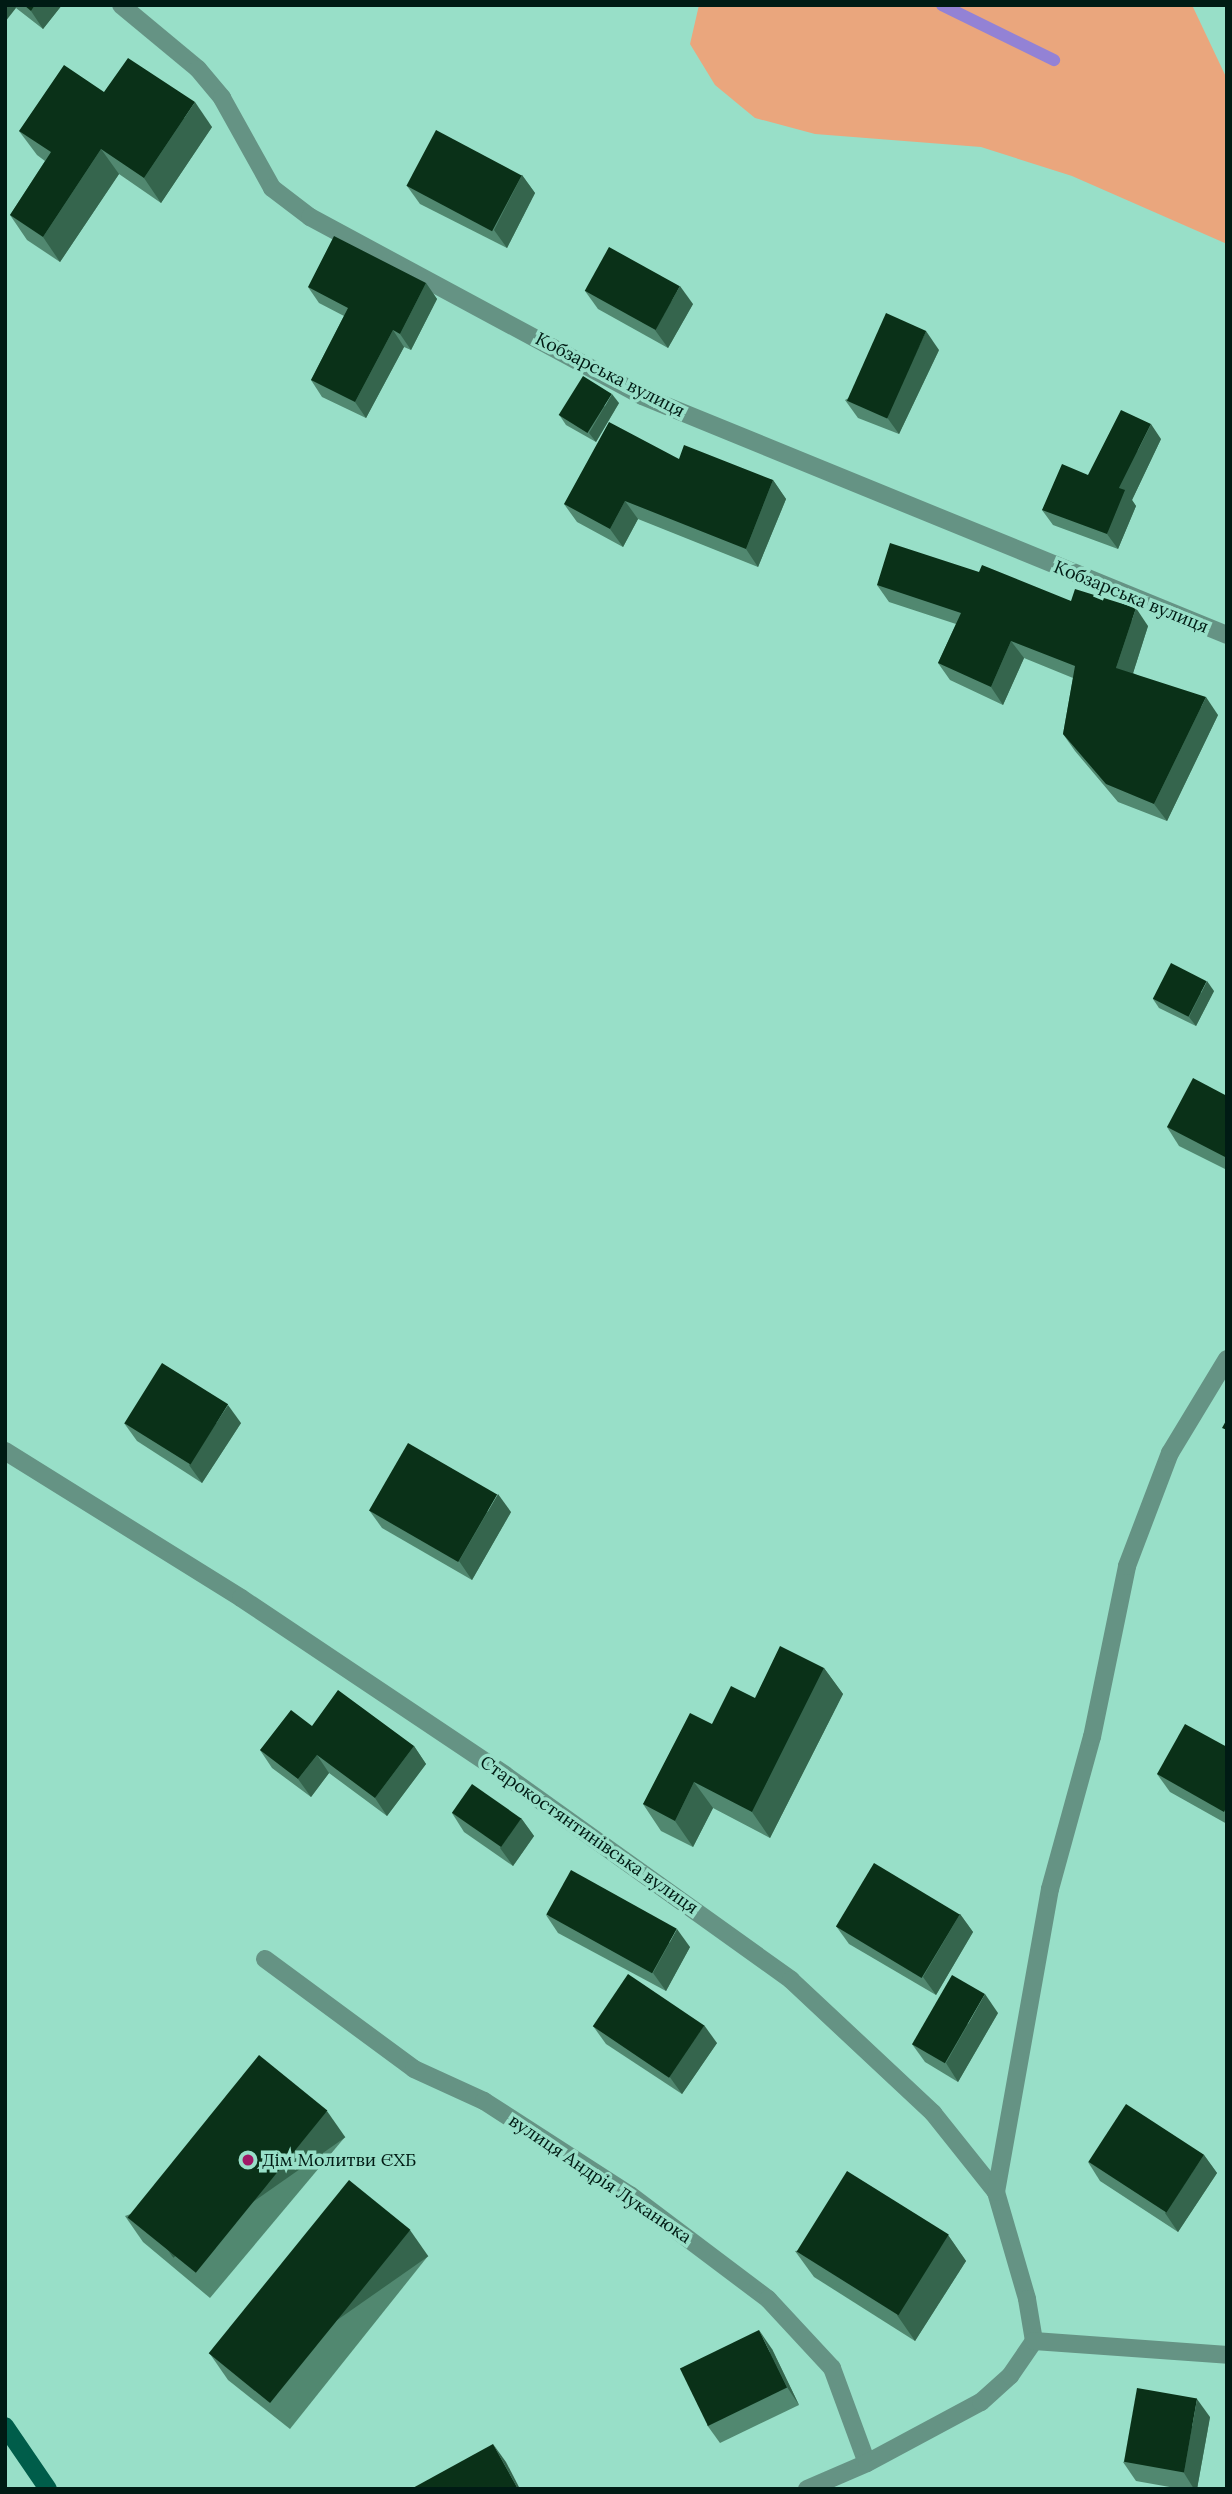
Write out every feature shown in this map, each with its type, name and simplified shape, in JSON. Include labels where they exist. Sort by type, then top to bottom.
[{"type":"main road","points":[[5,2426],[48,2489]]},
{"type":"street","name":"Кобзарська вулиця","points":[[121,5],[198,69],[222,98],[272,188],[310,217],[642,396],[1227,635]]},
{"type":"street","points":[[996,2192],[1050,1889],[1092,1737],[1127,1566],[1170,1453],[1227,1359]]},
{"type":"street","name":"Старокостянтинівська вулиця","points":[[5,1451],[241,1598],[494,1767],[790,1980],[933,2113],[996,2192],[1027,2299],[1034,2341]]},
{"type":"street","name":"вулиця Андрія Луканюка","points":[[265,1959],[414,2069],[484,2101],[630,2195],[768,2299],[832,2368],[867,2463]]},
{"type":"street","points":[[807,2489],[867,2463],[981,2402],[1010,2376],[1034,2341],[1227,2355]]},
{"type":"shaded area","points":[[699,5],[1192,5],[1227,79],[1227,244],[1072,176],[981,147],[815,134],[755,118],[715,85],[690,44]]},
{"type":"building","points":[[24,5],[35,5],[31,11]]},
{"type":"building","points":[[128,58],[195,102],[144,178],[101,149],[43,237],[10,215],[51,152],[19,131],[64,65],[104,92]]},
{"type":"building","points":[[436,130],[522,176],[492,231],[406,186]]},
{"type":"building","points":[[334,236],[426,283],[400,334],[393,330],[355,402],[311,380],[348,308],[308,287]]},
{"type":"building","points":[[609,247],[680,286],[656,330],[585,291]]},
{"type":"building","points":[[886,313],[926,331],[887,419],[847,401]]},
{"type":"building","points":[[583,376],[612,394],[587,433],[559,415]]},
{"type":"building","points":[[1121,410],[1151,424],[1119,488],[1125,490],[1107,534],[1042,510],[1062,464],[1088,475]]},
{"type":"building","points":[[609,422],[679,459],[684,445],[773,480],[746,549],[625,501],[610,529],[564,504]]},
{"type":"building","points":[[890,543],[979,572],[982,565],[1071,601],[1075,589],[1136,608],[1116,668],[1206,697],[1154,804],[1106,784],[1063,734],[1075,666],[1011,641],[991,687],[938,663],[961,613],[877,585]]},
{"type":"building","points":[[1171,963],[1207,981],[1188,1017],[1153,999]]},
{"type":"building","points":[[1193,1078],[1227,1096],[1227,1158],[1167,1127]]},
{"type":"building","points":[[162,1363],[228,1404],[191,1465],[124,1423]]},
{"type":"building","points":[[408,1443],[497,1494],[458,1562],[369,1511]]},
{"type":"building","points":[[780,1646],[824,1668],[752,1812],[694,1782],[675,1821],[643,1804],[690,1713],[712,1724],[731,1686],[755,1698]]},
{"type":"building","points":[[338,1690],[414,1746],[375,1798],[317,1755],[298,1779],[260,1750],[291,1710],[312,1726]]},
{"type":"building","points":[[1185,1724],[1227,1747],[1227,1806],[1224,1812],[1157,1774]]},
{"type":"building","points":[[472,1784],[521,1818],[501,1847],[452,1813]]},
{"type":"building","points":[[874,1863],[960,1915],[922,1978],[836,1926]]},
{"type":"building","points":[[571,1870],[677,1929],[652,1973],[546,1915]]},
{"type":"building","points":[[628,1974],[704,2025],[669,2078],[593,2026]]},
{"type":"building","points":[[952,1975],[985,1994],[945,2063],[912,2044]]},
{"type":"building","points":[[259,2055],[327,2110],[196,2273],[127,2217]]},
{"type":"building","points":[[1126,2104],[1204,2155],[1166,2213],[1088,2162]]},
{"type":"building","points":[[847,2171],[949,2235],[898,2315],[797,2252]]},
{"type":"building","points":[[349,2180],[410,2230],[270,2403],[209,2353]]},
{"type":"building","points":[[759,2330],[787,2388],[708,2426],[680,2369]]},
{"type":"building","points":[[1137,2388],[1197,2399],[1184,2472],[1124,2462]]},
{"type":"building","points":[[493,2444],[518,2489],[411,2489]]},
{"type":"waterway","points":[[942,5],[1054,60]]},
{"type":"place","name":"Дім Молитви ЄХБ","points":[[248,2160]]}]
